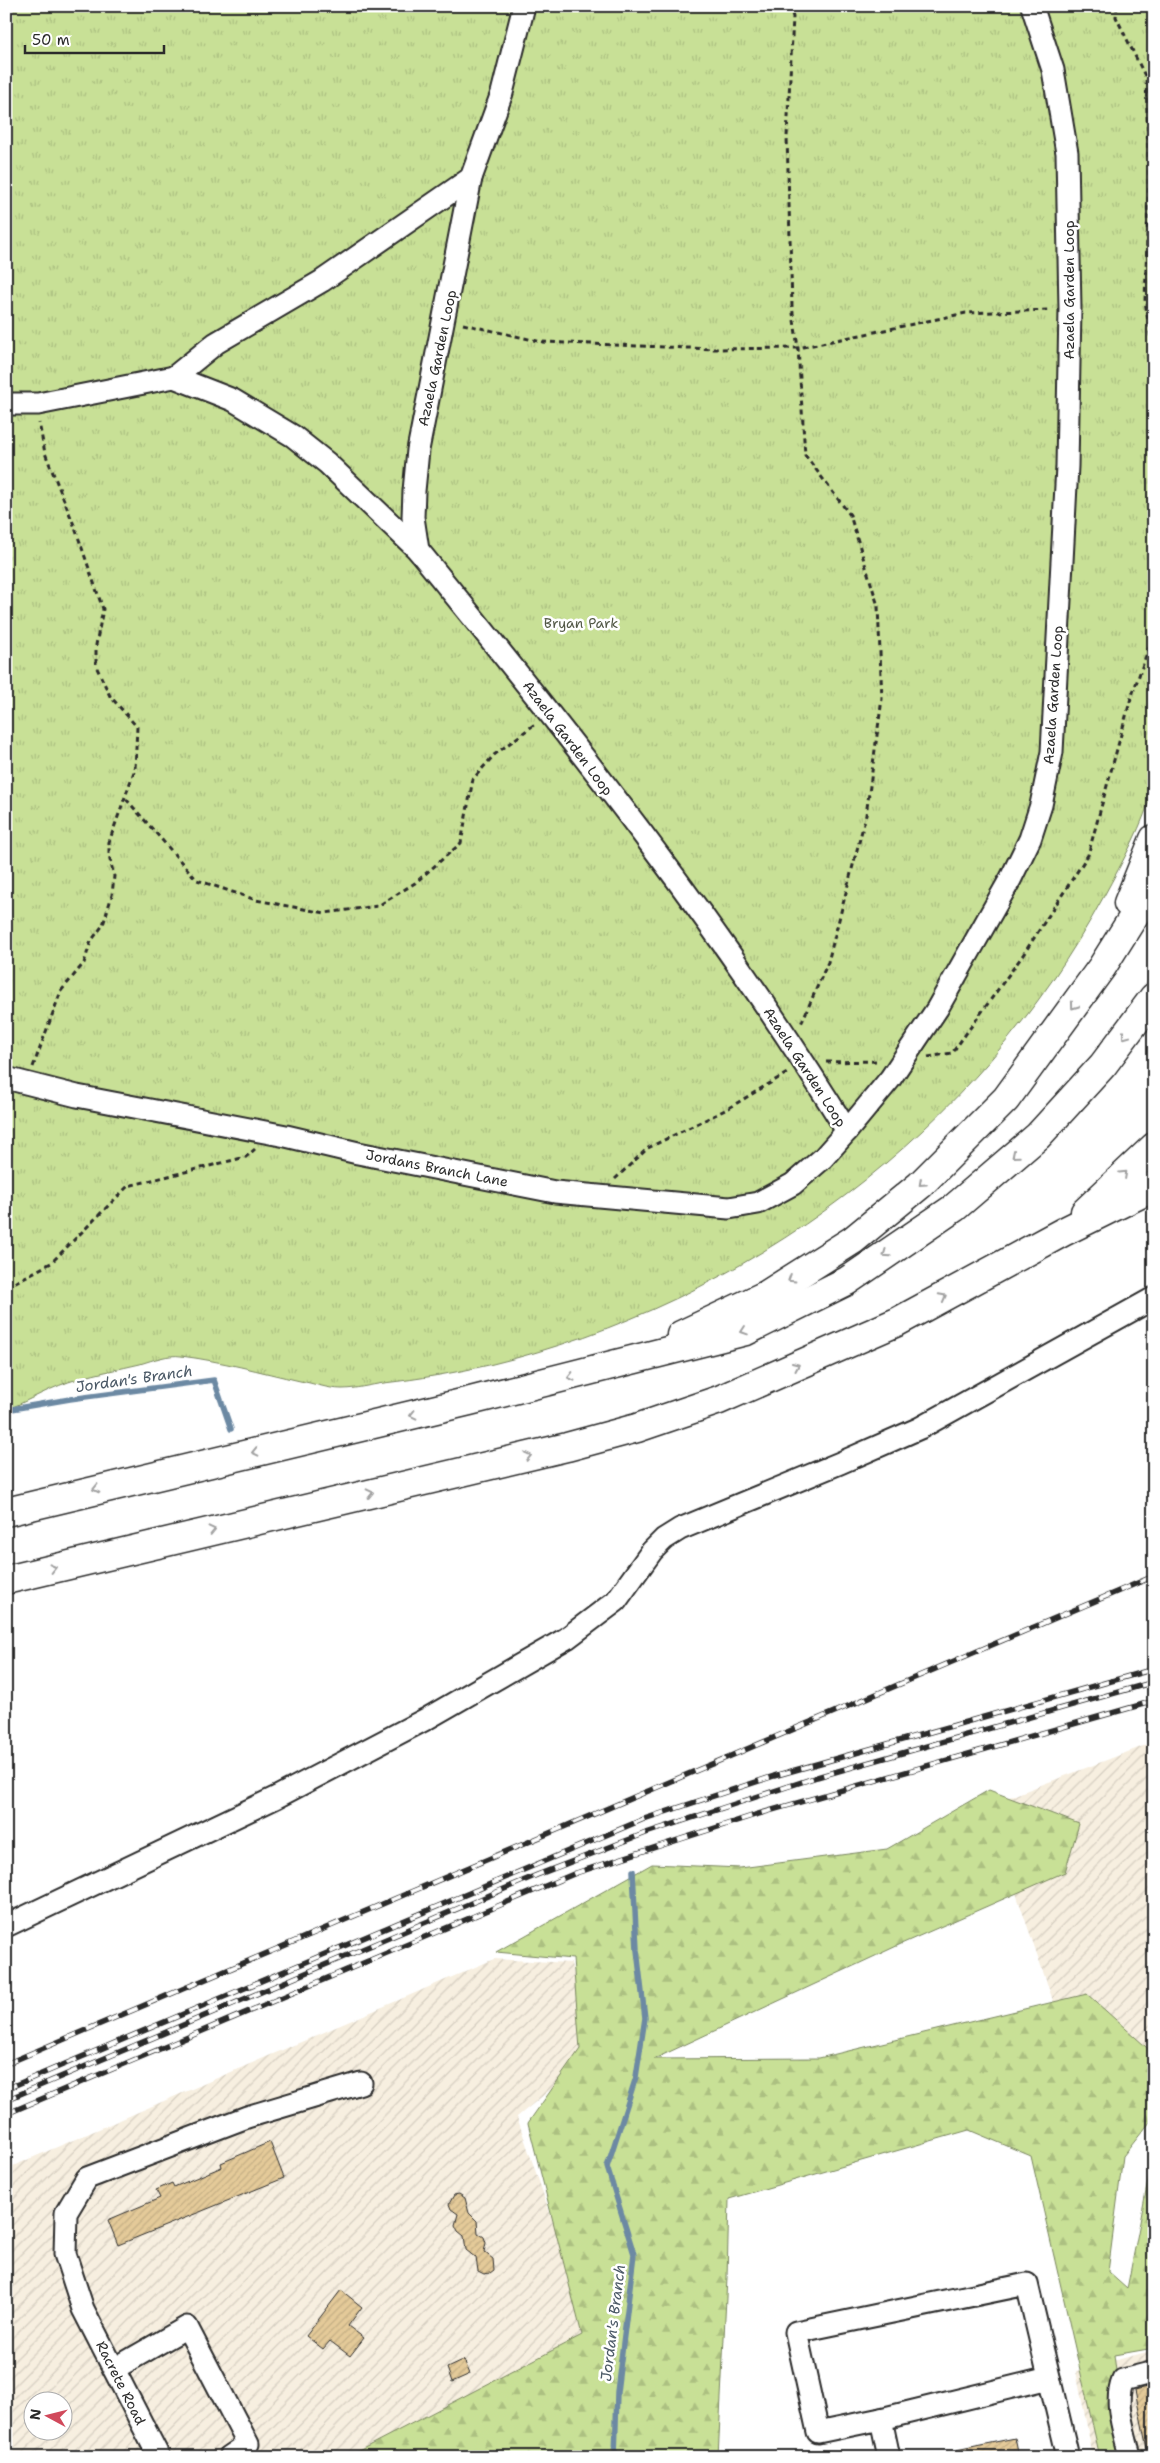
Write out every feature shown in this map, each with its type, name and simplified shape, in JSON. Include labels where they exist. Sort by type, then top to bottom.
[{"type":"highway","points":[[1102,967],[1154,839]]},
{"type":"highway","points":[[618,1365],[766,1295],[853,1240],[920,1185],[1006,1099],[1102,967],[1154,884]]},
{"type":"highway","points":[[6,1512],[618,1365],[746,1331],[847,1281],[954,1208],[1038,1136],[1103,1065],[1154,997]]},
{"type":"highway","points":[[1063,1232],[1154,1147]]},
{"type":"highway","points":[[6,1580],[567,1447],[637,1428],[719,1400],[896,1322],[1154,1185]]},
{"type":"street","name":"Azaela Garden Loop","points":[[524,6],[502,93],[471,178],[445,320],[418,450],[413,517],[418,550],[550,712],[709,926],[798,1054],[847,1131],[903,1060],[937,1009],[1011,878],[1030,839],[1041,805],[1052,752],[1067,466],[1070,309],[1068,153],[1053,70],[1032,6]]},
{"type":"street","points":[[6,404],[38,404],[174,377],[216,343],[322,281],[471,178]]},
{"type":"street","points":[[174,377],[233,400],[293,436],[327,463],[418,550]]},
{"type":"street","name":"Jordans Branch Lane","points":[[6,1078],[77,1096],[555,1192],[729,1208],[758,1203],[792,1184],[823,1158],[847,1131]]},
{"type":"street","points":[[6,1926],[277,1797],[428,1718],[567,1638],[616,1601],[652,1551],[664,1539],[680,1529],[840,1464],[920,1428],[1154,1298]]},
{"type":"street","name":"Racrete Road","points":[[159,2457],[83,2309],[65,2254],[66,2213],[87,2178],[247,2116],[361,2083]]},
{"type":"street","points":[[1050,2378],[881,2419],[818,2432],[796,2332],[1027,2284],[1050,2378],[1068,2457]]},
{"type":"street","points":[[114,2368],[187,2327],[248,2444],[229,2457]]},
{"type":"street","points":[[1130,2457],[1118,2403],[1118,2391],[1122,2380],[1154,2372]]},
{"type":"street","points":[[881,2419],[889,2457]]},
{"type":"path","points":[[597,1196],[648,1148],[727,1109],[798,1054],[828,962],[866,815],[882,699],[878,606],[850,515],[805,455],[798,348],[792,306],[787,147],[793,17],[789,6]]},
{"type":"path","points":[[1116,6],[1116,17],[1146,78],[1149,177],[1145,301],[1154,360]]},
{"type":"path","points":[[445,320],[542,342],[713,348],[798,348],[966,313],[1070,309]]},
{"type":"path","points":[[26,1084],[61,991],[84,963],[91,941],[103,925],[112,895],[114,876],[109,855],[109,842],[135,769],[136,727],[110,696],[96,666],[96,645],[103,609],[74,525],[43,446],[38,404]]},
{"type":"path","points":[[798,1054],[903,1060],[952,1053],[1023,955],[1088,855],[1131,698],[1154,633]]},
{"type":"path","points":[[126,798],[197,880],[256,900],[325,913],[378,906],[415,883],[461,843],[473,779],[494,755],[550,712]]},
{"type":"path","points":[[6,1284],[14,1283],[51,1263],[128,1186],[246,1157],[272,1134]]},
{"type":"shaded area","points":[[1154,1742],[1154,2096],[1072,2056],[986,1806]]},
{"type":"shaded area","points":[[494,1959],[571,1963],[594,2054],[517,2117],[593,2339],[439,2457],[6,2457],[6,2169]]},
{"type":"shaded area","points":[[1154,2350],[1154,2457],[1093,2457],[1076,2371]]},
{"type":"green space","name":"Bryan Park","points":[[6,6],[1154,6],[1154,786],[1132,842],[1104,896],[1052,981],[991,1059],[922,1131],[846,1195],[764,1251],[676,1298],[584,1337],[476,1368],[357,1388],[337,1389],[211,1361],[171,1356],[69,1382],[6,1410]]},
{"type":"green space","points":[[989,1790],[1079,1824],[1065,1872],[901,1944],[654,2059],[819,2058],[1087,1994],[1154,2054],[1154,2117],[1123,2156],[1108,2272],[1127,2289],[1149,2176],[1154,2174],[1154,2348],[1114,2355],[1127,2457],[1100,2457],[1031,2156],[969,2130],[729,2199],[718,2457],[347,2457],[582,2335],[528,2123],[580,2049],[573,1959],[496,1952],[652,1864],[740,1868],[887,1849]]},
{"type":"building","points":[[270,2142],[284,2178],[118,2245],[108,2220],[160,2198],[156,2190],[172,2183],[174,2187],[222,2167],[221,2163]]},
{"type":"building","points":[[459,2194],[465,2198],[469,2213],[477,2221],[478,2233],[484,2237],[486,2243],[484,2252],[493,2259],[494,2270],[490,2273],[484,2274],[478,2271],[476,2258],[466,2250],[464,2236],[455,2225],[458,2214],[451,2209],[449,2204],[454,2195]]},
{"type":"building","points":[[341,2290],[362,2307],[348,2326],[364,2338],[350,2356],[330,2341],[323,2349],[306,2336]]},
{"type":"building","points":[[464,2360],[470,2374],[452,2382],[447,2368]]},
{"type":"building","points":[[1154,2385],[1154,2448],[1147,2449],[1135,2390]]},
{"type":"building","points":[[1015,2438],[1019,2457],[957,2457],[956,2450]]},
{"type":"waterway","name":"Jordan's Branch","points":[[6,1410],[70,1399],[214,1380],[231,1429]]},
{"type":"waterway","name":"Jordan's Branch","points":[[615,2457],[617,2392],[634,2254],[607,2167],[636,2077],[645,2018],[637,1950],[633,1871]]},
{"type":"railway","points":[[6,2064],[1154,1576]]},
{"type":"railway","points":[[6,2089],[644,1819],[774,1776],[1154,1669]]},
{"type":"railway","points":[[6,2100],[537,1875],[646,1833],[817,1777],[1154,1682]]},
{"type":"railway","points":[[6,2114],[576,1873],[755,1815],[1154,1701]]}]
